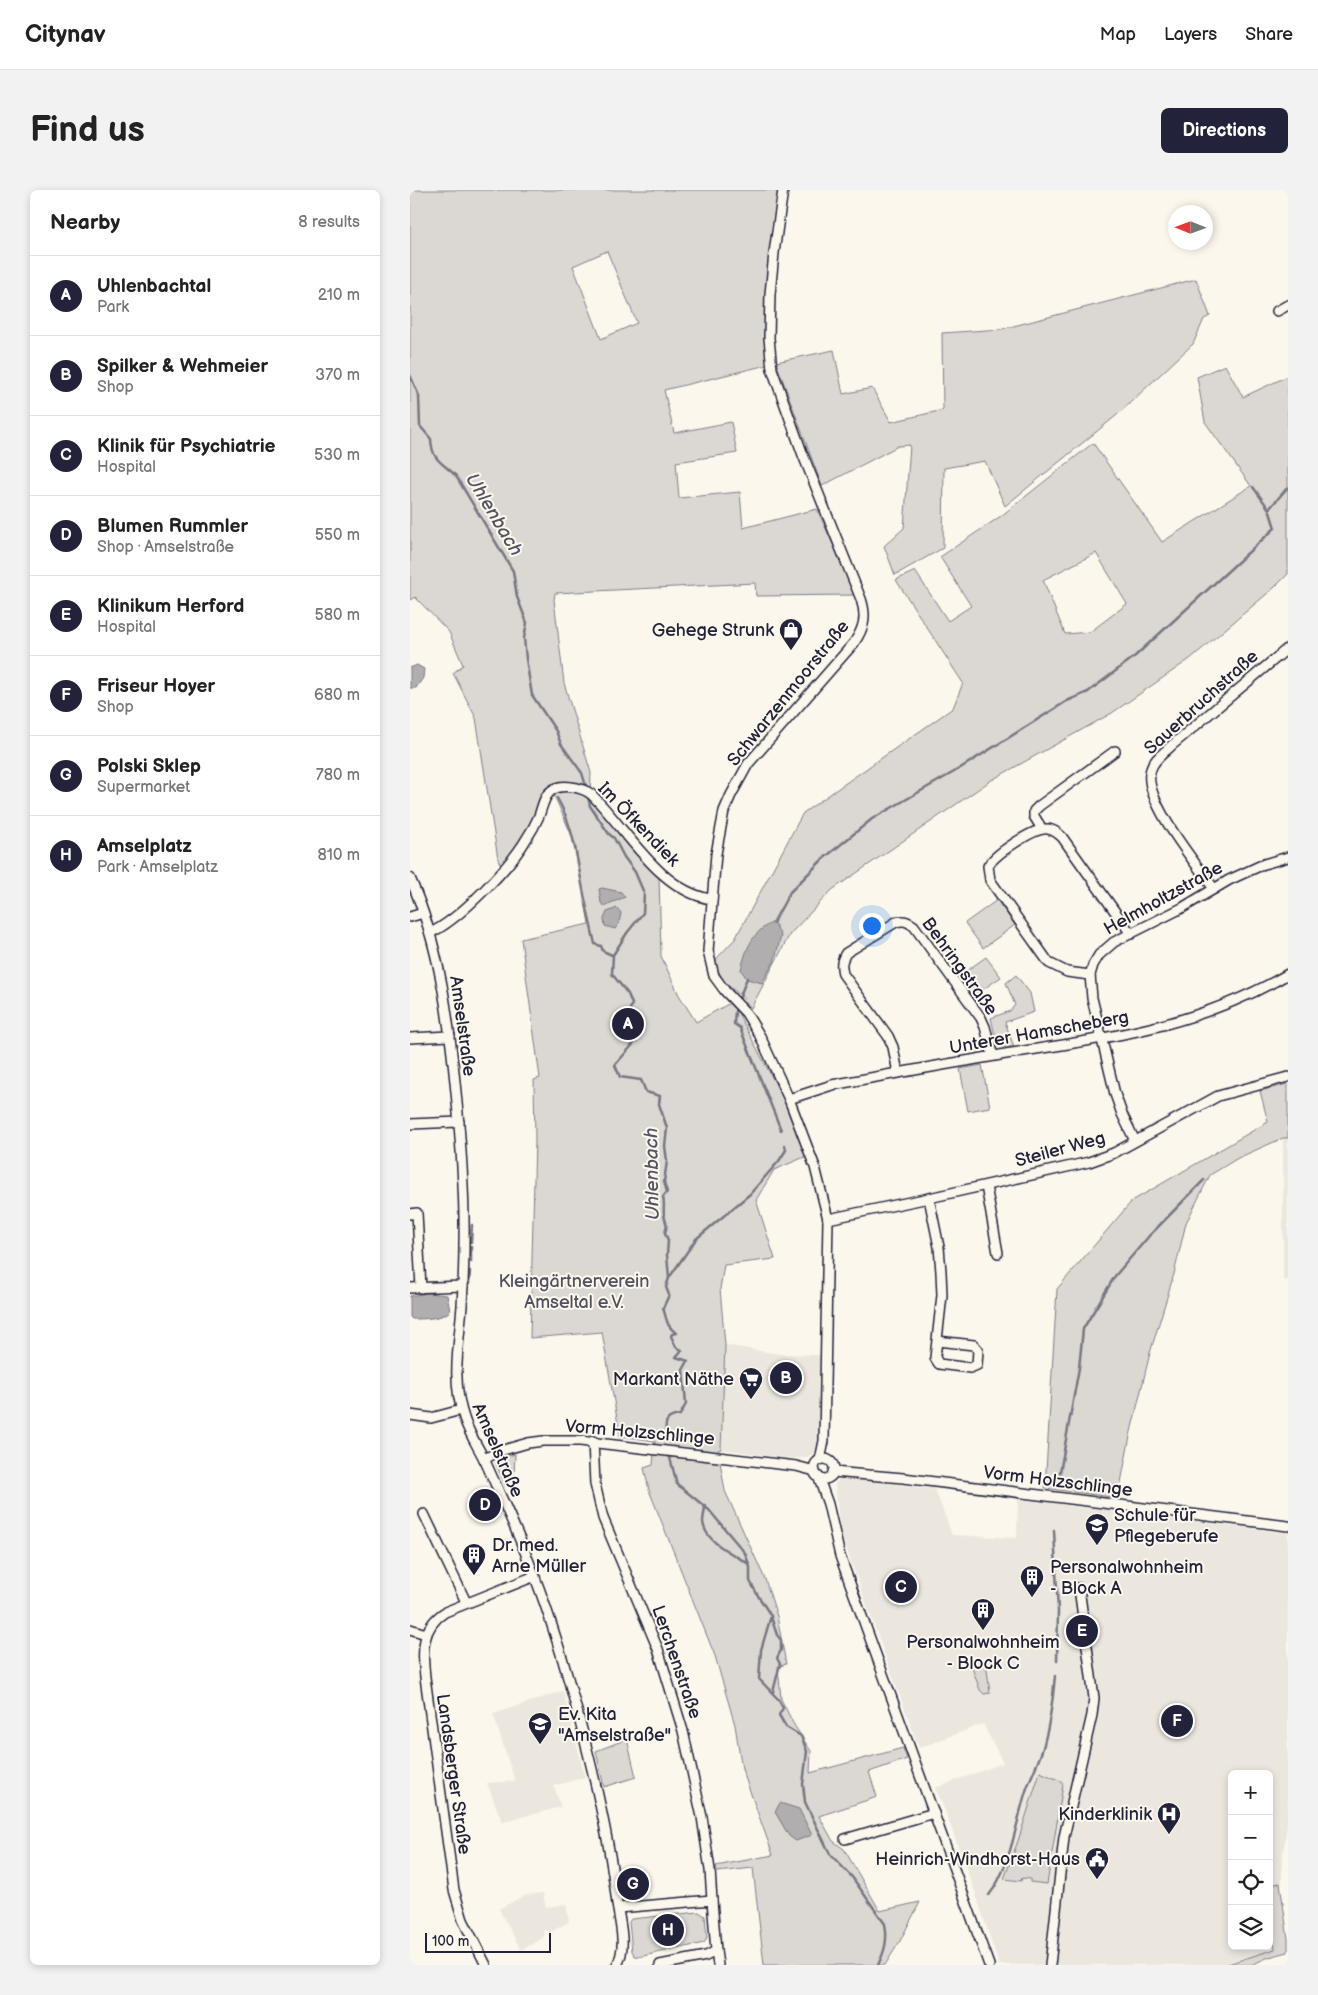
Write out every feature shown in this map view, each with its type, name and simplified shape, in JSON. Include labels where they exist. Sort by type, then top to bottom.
[{"type":"street","name":"Schwarzenmoorstraße","points":[[784,190],[774,253],[770,294],[769,338],[772,369],[803,455],[864,606],[864,624],[854,643],[748,764],[737,782],[724,811],[719,830],[711,899],[708,951],[712,972],[722,987],[746,1013],[760,1036],[789,1099],[815,1166],[828,1219],[824,1441],[824,1468],[828,1504],[840,1556],[989,1965]]},
{"type":"street","points":[[1277,311],[1288,305]]},
{"type":"street","name":"Sauerbruchstraße","points":[[1214,889],[1173,832],[1159,807],[1149,780],[1151,769],[1156,760],[1179,739],[1288,648]]},
{"type":"street","points":[[1042,829],[1034,816],[1034,811],[1038,806],[1115,752]]},
{"type":"street","name":"Im Öfkendiek","points":[[430,933],[458,915],[495,879],[526,840],[538,819],[546,796],[555,789],[562,788],[579,789],[591,794],[654,866],[687,890],[711,899]]},
{"type":"street","points":[[1131,934],[1062,836],[1056,831],[1042,829],[1034,832],[994,858],[988,866],[987,873],[990,880],[1049,963],[1067,972],[1090,975],[1092,998],[1115,1094],[1135,1141]]},
{"type":"street","name":"Helmholtzstraße","points":[[1090,975],[1093,965],[1106,948],[1250,870],[1288,857]]},
{"type":"street","name":"Amselstraße","points":[[410,878],[430,933],[442,983],[450,1036],[458,1122],[464,1203],[463,1286],[456,1367],[457,1392],[471,1436],[484,1458],[535,1576],[554,1633],[585,1740],[605,1831],[618,1908],[622,1943],[619,1965]]},
{"type":"street","points":[[410,917],[423,913]]},
{"type":"street","name":"Behringstraße","points":[[898,1073],[893,1047],[888,1036],[843,974],[841,965],[842,958],[846,953],[896,922],[908,921],[914,926],[981,1018],[992,1056]]},
{"type":"street","name":"Unterer Hamscheberg","points":[[789,1099],[832,1084],[1102,1039],[1157,1028],[1235,1002],[1288,974]]},
{"type":"street","points":[[410,1038],[450,1036]]},
{"type":"street","name":"Steiler Weg","points":[[828,1219],[1089,1162],[1114,1153],[1218,1096],[1288,1077]]},
{"type":"street","points":[[410,1124],[458,1122]]},
{"type":"street","points":[[986,1186],[998,1253]]},
{"type":"street","points":[[929,1198],[939,1247],[942,1295],[935,1358],[939,1364],[970,1368],[977,1365],[978,1350],[974,1345],[937,1341]]},
{"type":"street","points":[[410,1214],[417,1214],[421,1288]]},
{"type":"street","points":[[410,1288],[463,1286]]},
{"type":"street","points":[[410,1415],[431,1418],[462,1410]]},
{"type":"street","name":"Vorm Holzschlinge","points":[[484,1458],[513,1447],[543,1441],[593,1441],[1288,1526]]},
{"type":"street","name":"Lerchenstraße","points":[[593,1441],[595,1484],[603,1518],[654,1640],[684,1731],[702,1817],[710,1870],[718,1965]]},
{"type":"street","points":[[424,1514],[466,1602]]},
{"type":"street","points":[[410,1629],[426,1634],[432,1621],[438,1616],[466,1602],[535,1576]]},
{"type":"street","points":[[1050,1965],[1064,1837],[1091,1722],[1094,1698],[1079,1588]]},
{"type":"street","name":"Landsberger Straße","points":[[426,1634],[423,1660],[454,1890],[463,1920],[486,1965]]},
{"type":"street","points":[[845,1839],[934,1813]]},
{"type":"street","points":[[618,1908],[712,1900]]},
{"type":"street","points":[[660,1965],[706,1956],[716,1951]]},
{"type":"shaded area","points":[[417,665],[424,669],[423,678],[416,688],[410,688],[410,668]]},
{"type":"shaded area","points":[[599,889],[621,892],[625,897],[604,906],[601,903]]},
{"type":"shaded area","points":[[617,908],[621,913],[619,923],[615,929],[605,926],[604,919],[607,912]]},
{"type":"shaded area","points":[[774,922],[781,936],[774,962],[762,983],[747,979],[741,970],[748,948],[760,930]]},
{"type":"shaded area","points":[[1283,1138],[1288,1138],[1288,1280],[1283,1280]]},
{"type":"shaded area","points":[[427,1293],[447,1295],[450,1311],[437,1317],[412,1319],[410,1317],[410,1296]]},
{"type":"shaded area","points":[[725,1345],[779,1354],[821,1355],[819,1451],[808,1456],[808,1458],[787,1458],[721,1449]]},
{"type":"shaded area","points":[[840,1478],[935,1489],[952,1535],[1017,1538],[1018,1499],[1288,1533],[1288,1817],[1282,1864],[1282,1883],[1273,1884],[1273,1770],[1228,1770],[1228,1950],[1272,1950],[1225,1965],[999,1965],[975,1892],[935,1788],[1003,1763],[983,1724],[919,1748],[840,1532],[835,1484]]},
{"type":"shaded area","name":"Ev. Kita \"Amselstraße\"","points":[[563,1691],[585,1777],[554,1786],[561,1807],[502,1822],[487,1783],[515,1781],[493,1714]]},
{"type":"shaded area","points":[[780,1803],[799,1809],[812,1835],[796,1841],[789,1836],[775,1812]]},
{"type":"shaded area","points":[[543,1893],[546,1907],[566,1904],[569,1922],[549,1933],[547,1930],[543,1932],[545,1935],[541,1939],[521,1950],[499,1909],[525,1895]]},
{"type":"green space","name":"Kleingärtnerverein Amseltal e.V.","points":[[410,190],[779,190],[767,277],[765,343],[767,365],[664,390],[674,433],[731,422],[737,453],[676,462],[679,498],[740,492],[743,528],[817,509],[856,595],[756,596],[755,583],[555,593],[554,600],[564,683],[591,773],[590,795],[659,875],[661,956],[679,995],[696,1022],[730,1003],[736,1009],[792,1115],[807,1156],[774,1170],[756,1200],[775,1259],[724,1265],[720,1289],[725,1345],[721,1449],[718,1450],[725,1491],[765,1579],[777,1616],[786,1664],[778,1667],[781,1699],[794,1725],[811,1751],[810,1773],[903,1748],[907,1759],[869,1772],[877,1797],[819,1816],[833,1841],[844,1849],[880,1911],[920,1902],[885,1965],[764,1965],[753,1868],[717,1872],[716,1866],[773,1855],[742,1769],[735,1725],[715,1656],[649,1490],[644,1468],[653,1465],[655,1441],[620,1436],[602,1332],[530,1338],[535,1140],[534,1080],[540,1078],[521,939],[589,924],[575,843],[553,793],[547,787],[535,820],[502,868],[498,859],[476,718],[453,673],[463,665],[449,632],[415,597],[410,600]],"holes":[[[607,251],[637,323],[601,339],[573,266]]]},
{"type":"green space","points":[[1196,279],[1210,316],[1204,319],[1193,344],[1117,415],[1005,506],[985,461],[944,468],[943,548],[895,575],[884,546],[904,528],[910,445],[898,446],[822,486],[776,362],[834,350],[843,394],[872,388],[891,422],[943,410],[942,333],[1002,329]]},
{"type":"green space","points":[[1225,365],[1243,397],[1288,376],[1288,574],[1190,659],[1112,713],[990,781],[832,890],[790,934],[751,1008],[740,995],[725,983],[715,965],[717,958],[735,939],[803,813],[953,708],[963,683],[896,580],[915,571],[948,621],[971,606],[940,557],[1001,516],[1093,443],[1162,542],[1251,486],[1205,422],[1197,377]],"holes":[[[1096,553],[1127,604],[1090,632],[1065,634],[1043,580]]]},
{"type":"green space","points":[[997,900],[1015,925],[983,948],[965,923]]},
{"type":"green space","points":[[986,957],[1001,977],[976,994],[962,974]]},
{"type":"green space","points":[[1016,975],[1030,993],[1034,1012],[1005,1022],[1014,1047],[1002,1047],[997,1044],[991,1018],[1010,1011],[1015,1005],[1006,983]]},
{"type":"green space","points":[[982,1065],[990,1107],[968,1111],[960,1069]]},
{"type":"green space","points":[[1288,1084],[1288,1138],[1283,1138],[1238,1158],[1210,1175],[1186,1223],[1174,1274],[1150,1353],[1130,1436],[1118,1498],[1045,1488],[1057,1289],[1132,1201],[1268,1122],[1260,1091]]},
{"type":"green space","points":[[515,1454],[514,1476],[506,1487],[496,1464],[499,1459]]},
{"type":"green space","points":[[986,1662],[990,1693],[984,1694],[980,1690],[971,1665]]},
{"type":"green space","points":[[627,1739],[636,1777],[604,1787],[596,1751]]},
{"type":"green space","points":[[1040,1772],[1061,1781],[1063,1785],[1047,1884],[1030,1882],[1030,1879],[1022,1878],[1021,1881],[1004,1879],[1018,1841]]},
{"type":"green space","points":[[1280,1883],[1288,1952],[1269,1957],[1251,1965],[1225,1965],[1275,1949],[1273,1934],[1273,1884]]},
{"type":"green space","points":[[699,1912],[705,1916],[707,1938],[704,1943],[638,1957],[634,1955],[629,1922],[631,1919]]},
{"type":"waterway","name":"Uhlenbach","points":[[410,375],[419,396],[420,426],[431,439],[433,452],[442,464],[456,476],[513,571],[517,597],[527,623],[524,638],[532,695],[556,731],[561,744],[582,773],[586,786]]},
{"type":"waterway","points":[[1253,487],[1269,509]]},
{"type":"waterway","points":[[773,923],[790,892],[823,859],[872,819],[954,772],[1067,701],[1088,692],[1134,657],[1275,528],[1269,509],[1288,487]]},
{"type":"waterway","name":"Uhlenbach","points":[[588,796],[590,806],[609,834],[614,838],[635,872],[644,893],[643,913],[613,955],[612,974],[628,994],[632,1004],[629,1012],[631,1033],[636,1041],[615,1065],[620,1077],[641,1080],[646,1092],[660,1096],[659,1104],[667,1128],[665,1146],[667,1161],[664,1182],[667,1192],[663,1197],[664,1215],[667,1225],[665,1233],[668,1240],[669,1278],[666,1287],[669,1295],[663,1308],[669,1325],[677,1333],[671,1336],[676,1347],[682,1350],[676,1357],[688,1361],[683,1370],[686,1404],[680,1415],[668,1419],[666,1437]]},
{"type":"waterway","points":[[557,798],[567,818],[573,838],[595,944],[601,946],[603,951],[612,955]]},
{"type":"waterway","points":[[739,999],[747,978]]},
{"type":"waterway","points":[[735,1011],[734,1024],[740,1028],[781,1130]]},
{"type":"waterway","points":[[669,1278],[696,1239],[750,1194],[779,1161],[786,1150],[785,1145]]},
{"type":"waterway","points":[[1059,1478],[1079,1368],[1083,1329],[1115,1276],[1149,1236],[1204,1180]]},
{"type":"waterway","points":[[471,1242],[472,1225]]},
{"type":"waterway","points":[[471,1247],[471,1262]]},
{"type":"waterway","points":[[469,1284],[470,1271]]},
{"type":"waterway","name":"Uhlenbach","points":[[670,1458],[677,1484],[709,1510],[745,1553],[750,1567],[750,1581],[771,1616],[761,1650],[759,1679],[778,1699],[783,1708],[779,1715],[786,1727],[801,1736],[807,1751],[803,1784],[805,1802],[830,1854],[852,1877],[885,1924],[885,1945],[878,1965]]},
{"type":"waterway","points":[[705,1506],[703,1522],[709,1536],[721,1547],[749,1564]]},
{"type":"waterway","points":[[1054,1530],[1058,1611],[1057,1661]]},
{"type":"waterway","name":"Uhlenbach","points":[[771,1617],[777,1635],[781,1640],[781,1650],[777,1658],[780,1664],[773,1692]]},
{"type":"waterway","points":[[989,1895],[996,1885],[1007,1860],[1025,1794],[1042,1750],[1050,1719],[1055,1676]]},
{"type":"place","name":"Gehege Strunk","points":[[791,651]]},
{"type":"place","name":"Uhlenbachtal","points":[[628,1024]]},
{"type":"place","name":"Spilker & Wehmeier","points":[[786,1378]]},
{"type":"place","name":"Markant Näthe","points":[[751,1400]]},
{"type":"place","name":"Blumen Rummler","points":[[485,1505]]},
{"type":"place","name":"Schule für Pflegeberufe","points":[[1097,1546]]},
{"type":"place","name":"Dr. med. Arne Müller","points":[[474,1576]]},
{"type":"place","name":"Klinik für Psychiatrie","points":[[901,1587]]},
{"type":"place","name":"Personalwohnheim - Block A","points":[[1032,1598]]},
{"type":"place","name":"Personalwohnheim - Block C","points":[[983,1631]]},
{"type":"place","name":"Klinikum Herford","points":[[1082,1631]]},
{"type":"place","name":"Friseur Hoyer","points":[[1177,1721]]},
{"type":"place","name":"Ev. Kita \"Amselstraße\"","points":[[540,1745]]},
{"type":"place","name":"Kinderklinik","points":[[1169,1835]]},
{"type":"place","name":"Heinrich-Windhorst-Haus","points":[[1097,1880]]},
{"type":"place","name":"Polski Sklep","points":[[633,1884]]},
{"type":"place","name":"Amselplatz","points":[[668,1930]]}]
